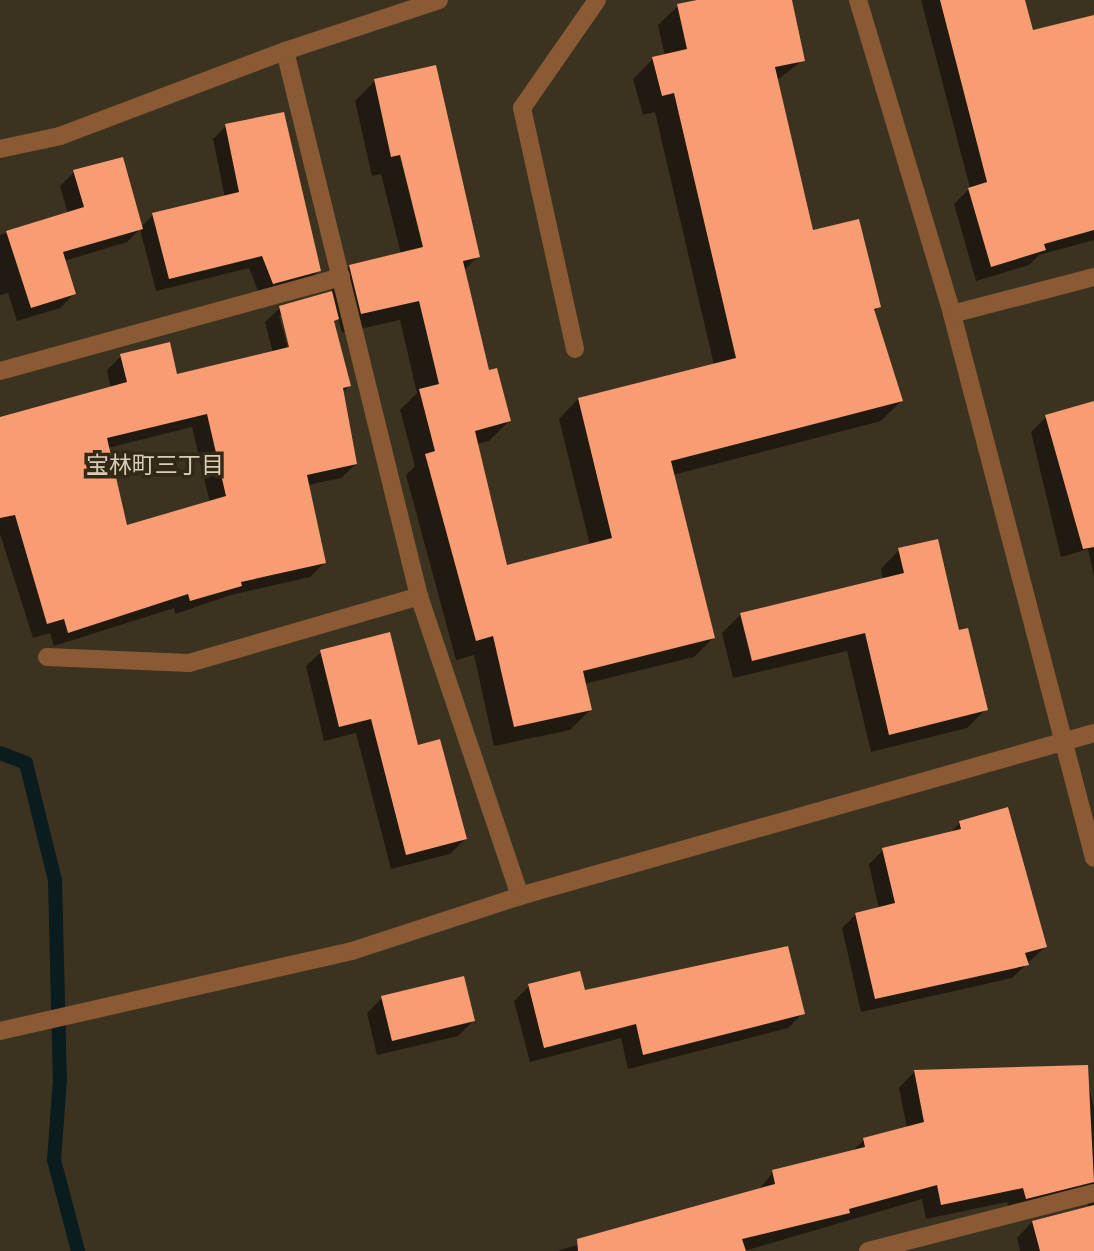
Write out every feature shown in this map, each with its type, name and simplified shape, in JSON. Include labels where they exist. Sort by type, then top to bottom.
[{"type":"street","points":[[0,149],[60,136],[285,51],[439,0]]},
{"type":"street","points":[[575,349],[522,108],[597,0]]},
{"type":"street","points":[[858,0],[952,314],[1094,858]]},
{"type":"street","points":[[285,51],[419,596],[520,896]]},
{"type":"street","points":[[0,370],[341,277]]},
{"type":"street","points":[[952,314],[1094,277]]},
{"type":"street","points":[[47,657],[189,663],[419,596]]},
{"type":"street","points":[[0,1031],[352,951],[520,896],[1094,733]]},
{"type":"street","points":[[868,1251],[1094,1193]]},
{"type":"building","points":[[697,0],[792,0],[805,61],[775,67],[813,230],[859,219],[881,307],[874,309],[903,401],[671,461],[715,638],[583,671],[592,710],[514,727],[493,636],[476,641],[425,454],[435,451],[419,389],[439,384],[419,301],[361,314],[349,265],[423,247],[400,155],[391,157],[374,79],[436,65],[480,257],[463,261],[489,370],[497,368],[511,421],[475,431],[507,565],[612,538],[578,398],[736,358],[674,93],[662,96],[652,57],[687,49],[677,4]]},
{"type":"building","points":[[940,0],[1025,0],[1033,30],[1094,15],[1094,230],[1044,244],[1046,250],[991,267],[968,188],[987,182]]},
{"type":"building","points":[[284,112],[321,271],[273,284],[262,256],[169,279],[152,213],[239,192],[225,124]]},
{"type":"building","points":[[123,157],[143,229],[63,252],[76,294],[31,308],[6,231],[84,207],[73,170]]},
{"type":"building","points":[[332,291],[339,319],[334,321],[351,386],[343,388],[357,464],[307,475],[326,563],[241,582],[242,586],[190,601],[188,594],[68,633],[64,619],[47,624],[15,515],[0,518],[0,417],[127,382],[120,354],[170,342],[177,374],[289,347],[279,306]],"holes":[[[207,414],[226,496],[127,525],[107,438]]]},
{"type":"building","points":[[1094,401],[1094,547],[1083,549],[1045,415]]},
{"type":"building","points":[[938,539],[959,630],[968,628],[988,710],[889,735],[865,633],[752,661],[740,613],[904,573],[898,548]]},
{"type":"building","points":[[390,632],[418,745],[440,739],[467,839],[406,855],[371,719],[339,727],[320,650]]},
{"type":"building","points":[[1008,807],[1047,947],[1025,953],[1029,965],[875,999],[855,913],[895,903],[882,848],[961,829],[959,821]]},
{"type":"building","points":[[788,946],[805,1014],[643,1055],[636,1024],[544,1048],[528,984],[580,971],[585,990]]},
{"type":"building","points":[[464,976],[475,1021],[392,1041],[381,996]]},
{"type":"building","points":[[1088,1065],[1094,1182],[1026,1199],[1023,1188],[941,1205],[937,1185],[849,1209],[850,1213],[742,1239],[746,1251],[578,1251],[577,1239],[775,1184],[772,1170],[865,1147],[863,1138],[924,1122],[914,1070]]},
{"type":"building","points":[[1094,1205],[1094,1251],[1040,1251],[1032,1221]]},
{"type":"waterway","points":[[0,753],[26,763],[55,880],[60,1079],[54,1160],[78,1251]]},
{"type":"district","name":"宝林町三丁目","points":[[155,466]]}]
